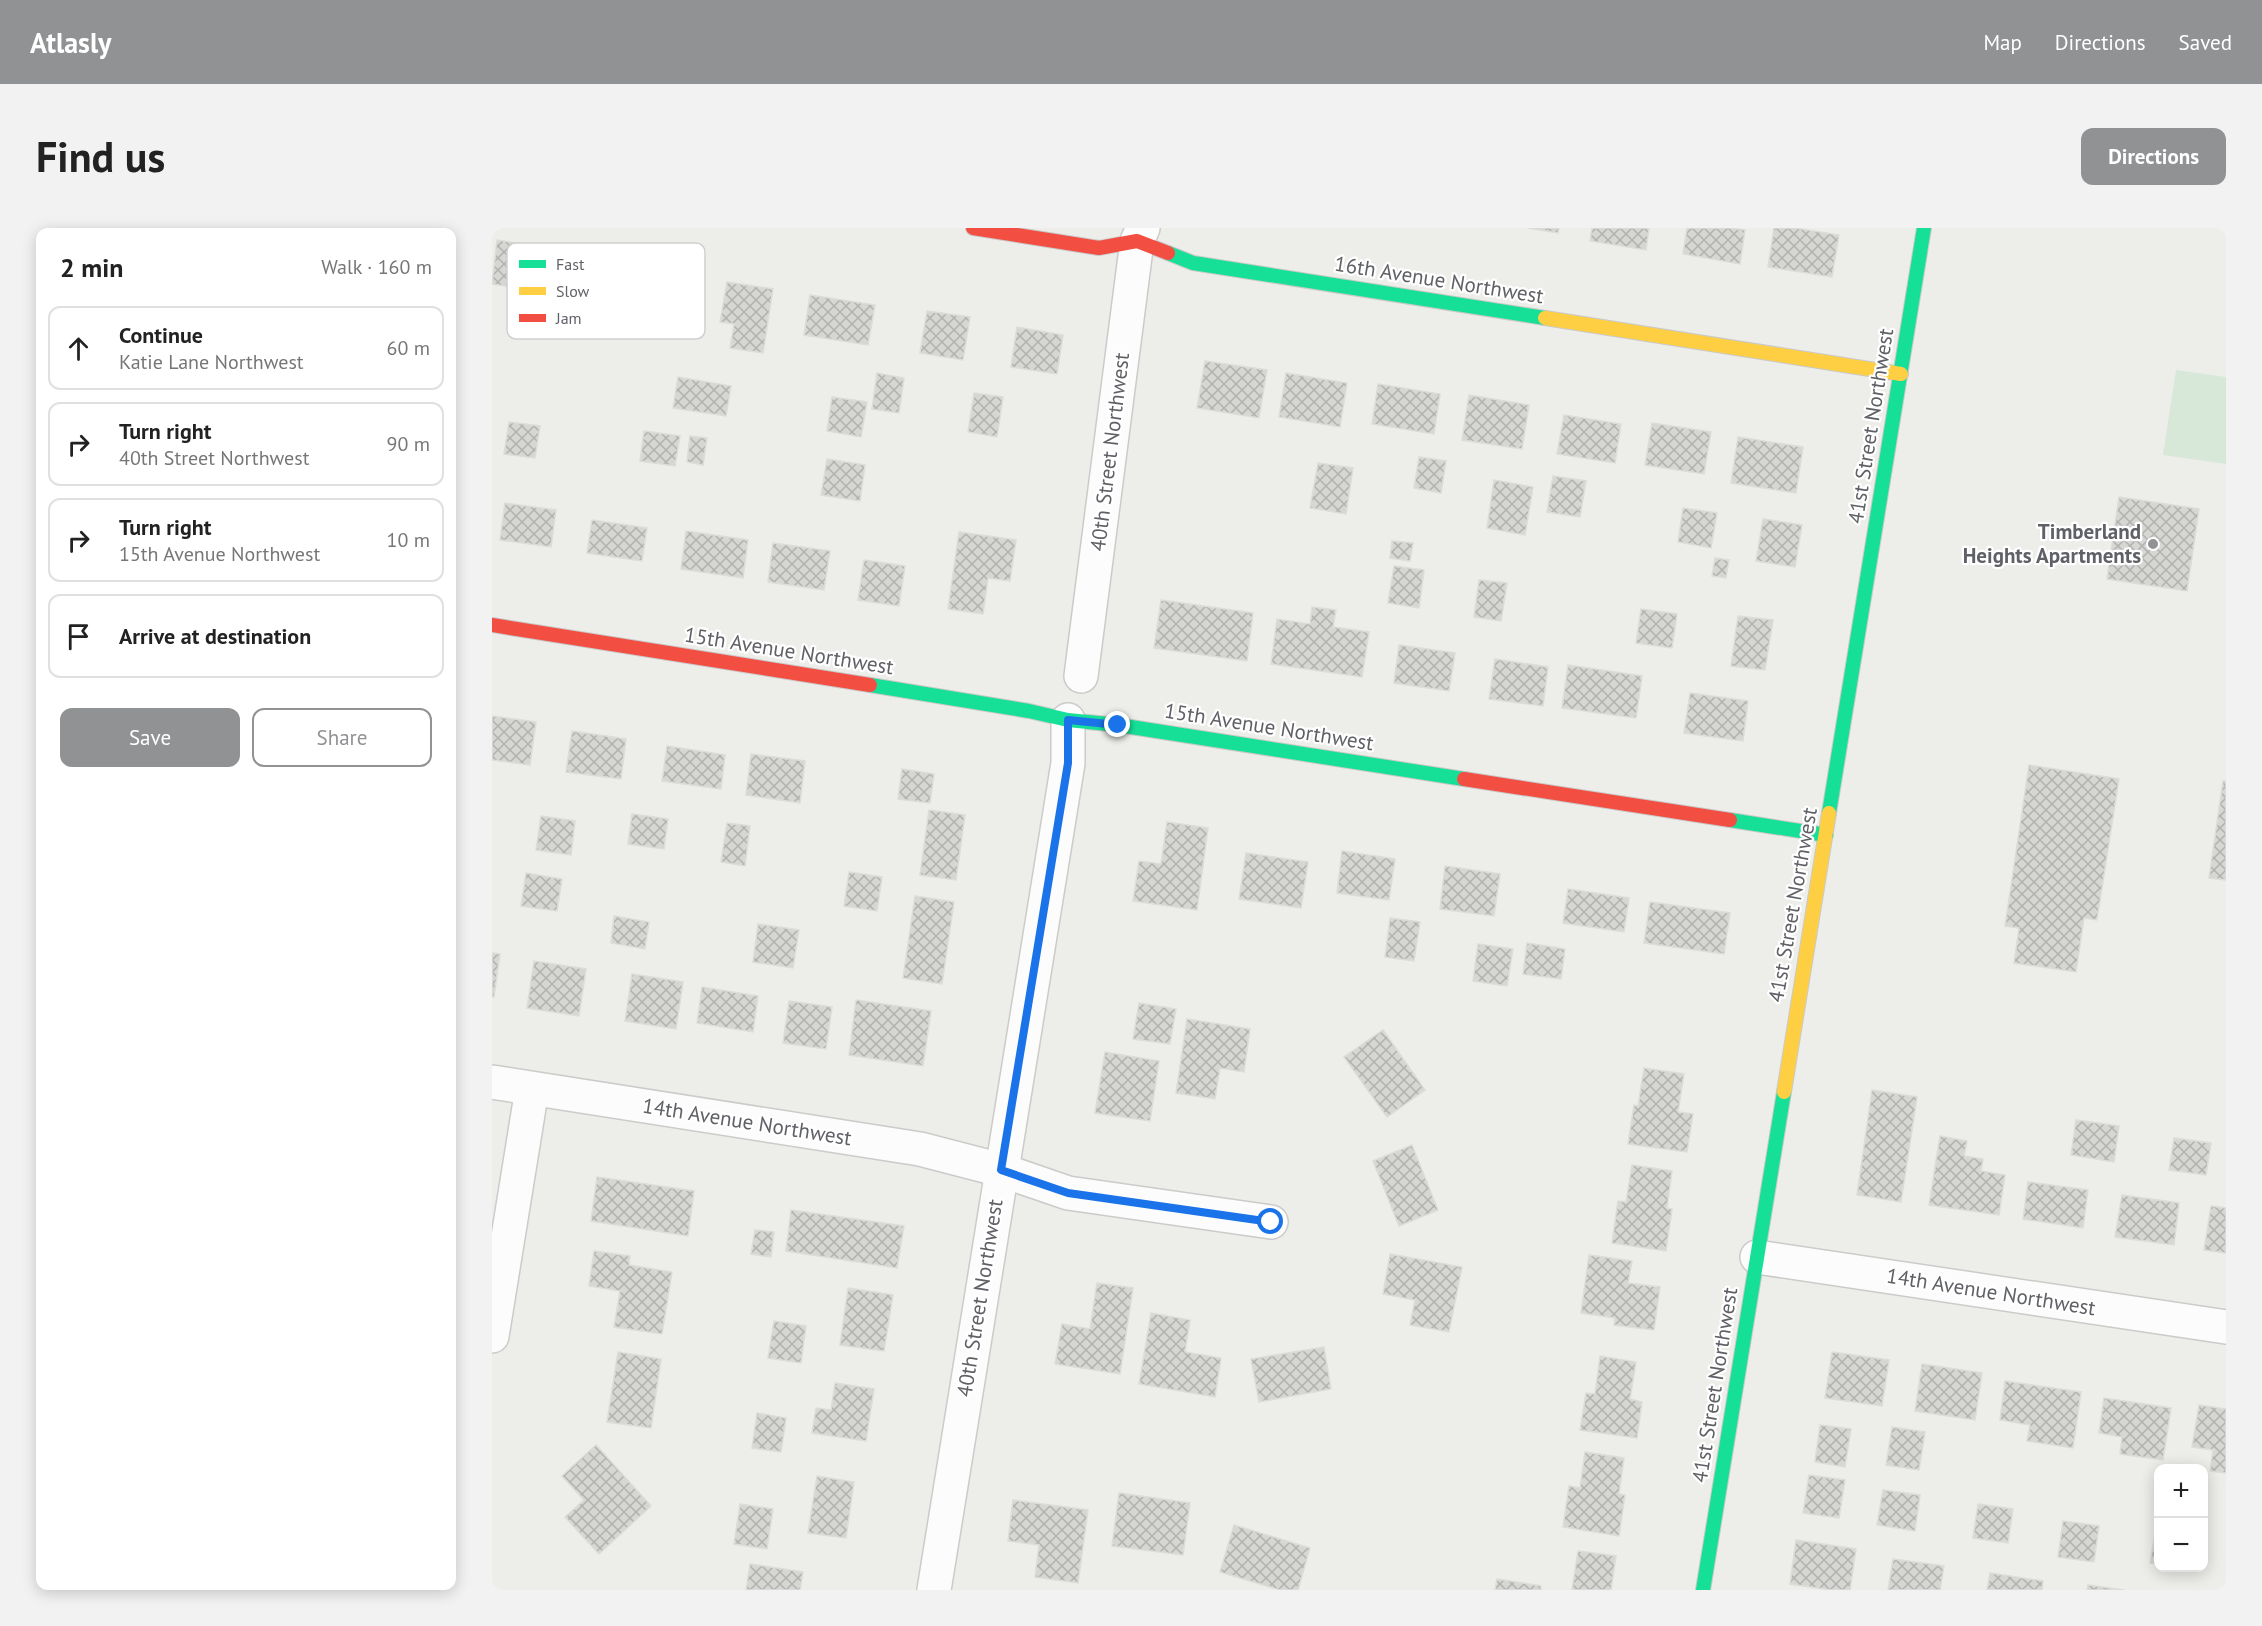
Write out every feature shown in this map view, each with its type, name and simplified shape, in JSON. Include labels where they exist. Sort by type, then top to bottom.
[{"type":"street","points":[[973,228],[1099,248],[1140,234]]},
{"type":"street","name":"41st Street Northwest","points":[[1703,1590],[1924,228]]},
{"type":"street","name":"16th Avenue Northwest","points":[[1140,234],[1193,263],[1901,374]]},
{"type":"street","name":"40th Street Northwest","points":[[1081,676],[1140,234]]},
{"type":"street","name":"15th Avenue Northwest","points":[[492,625],[1029,711],[1068,720],[1118,725],[1826,835]]},
{"type":"street","name":"40th Street Northwest","points":[[934,1590],[1068,763],[1068,720]]},
{"type":"street","name":"14th Avenue Northwest","points":[[492,1082],[920,1149],[1001,1170],[1068,1193],[1271,1222]]},
{"type":"street","points":[[492,1336],[532,1089]]},
{"type":"street","name":"14th Avenue Northwest","points":[[1757,1257],[2226,1327]]},
{"type":"green space","points":[[2176,370],[2226,377],[2226,464],[2163,455]]},
{"type":"building","points":[[1528,228],[1559,228],[1558,233]]},
{"type":"building","points":[[1592,228],[1649,228],[1646,250],[1590,241]]},
{"type":"building","points":[[1687,228],[1745,230],[1740,264],[1683,254]]},
{"type":"building","points":[[1774,228],[1795,228],[1839,235],[1832,277],[1768,267]]},
{"type":"building","points":[[497,240],[516,243],[507,243],[507,286],[492,284]]},
{"type":"building","points":[[727,282],[773,289],[763,353],[730,348],[734,324],[720,322]]},
{"type":"building","points":[[810,295],[875,305],[868,345],[804,335]]},
{"type":"building","points":[[927,311],[970,317],[963,360],[920,353]]},
{"type":"building","points":[[1017,327],[1063,335],[1057,374],[1011,367]]},
{"type":"building","points":[[1205,361],[1267,370],[1259,418],[1197,408]]},
{"type":"building","points":[[877,373],[904,378],[899,413],[872,409]]},
{"type":"building","points":[[1286,373],[1347,383],[1340,427],[1279,417]]},
{"type":"building","points":[[678,377],[731,386],[726,416],[673,408]]},
{"type":"building","points":[[1378,384],[1440,394],[1434,434],[1372,424]]},
{"type":"building","points":[[974,393],[1003,397],[997,437],[968,432]]},
{"type":"building","points":[[1469,395],[1529,405],[1522,449],[1462,440]]},
{"type":"building","points":[[832,397],[867,402],[861,437],[827,431]]},
{"type":"building","points":[[1564,415],[1621,424],[1615,463],[1557,454]]},
{"type":"building","points":[[509,422],[540,426],[535,458],[504,454]]},
{"type":"building","points":[[1652,423],[1711,432],[1704,474],[1645,465]]},
{"type":"building","points":[[644,431],[680,436],[675,466],[640,461]]},
{"type":"building","points":[[690,436],[707,438],[703,465],[687,462]]},
{"type":"building","points":[[1738,437],[1803,447],[1796,493],[1731,483]]},
{"type":"building","points":[[1419,457],[1446,461],[1441,493],[1414,488]]},
{"type":"building","points":[[827,459],[865,465],[860,501],[821,495]]},
{"type":"building","points":[[1318,463],[1353,468],[1346,514],[1310,508]]},
{"type":"building","points":[[1553,476],[1586,481],[1580,517],[1547,512]]},
{"type":"building","points":[[1494,480],[1533,487],[1525,535],[1487,528]]},
{"type":"building","name":"Timberland Heights Apartments","points":[[2119,497],[2199,509],[2187,591],[2107,579]]},
{"type":"building","points":[[505,503],[556,510],[551,547],[500,540]]},
{"type":"building","points":[[1683,508],[1717,513],[1711,548],[1678,542]]},
{"type":"building","points":[[1763,519],[1802,525],[1795,567],[1756,561]]},
{"type":"building","points":[[592,520],[647,528],[642,561],[587,553]]},
{"type":"building","points":[[686,531],[748,540],[743,578],[681,569]]},
{"type":"building","points":[[959,532],[1016,540],[1010,581],[988,578],[983,614],[948,609]]},
{"type":"building","points":[[1392,541],[1413,543],[1410,561],[1390,558]]},
{"type":"building","points":[[773,543],[830,551],[824,590],[768,582]]},
{"type":"building","points":[[1715,558],[1729,560],[1726,578],[1712,576]]},
{"type":"building","points":[[864,560],[905,566],[899,606],[858,600]]},
{"type":"building","points":[[1394,566],[1424,570],[1419,608],[1388,603]]},
{"type":"building","points":[[1479,580],[1507,583],[1501,621],[1474,617]]},
{"type":"building","points":[[1161,600],[1253,613],[1247,661],[1154,648]]},
{"type":"building","points":[[1312,607],[1336,610],[1333,627],[1369,632],[1362,677],[1271,664],[1277,619],[1310,624]]},
{"type":"building","points":[[1641,609],[1677,614],[1672,648],[1636,643]]},
{"type":"building","points":[[1738,616],[1773,620],[1765,670],[1731,666]]},
{"type":"building","points":[[1399,645],[1455,653],[1449,691],[1394,683]]},
{"type":"building","points":[[1495,659],[1548,667],[1543,706],[1489,699]]},
{"type":"building","points":[[1568,665],[1642,676],[1636,718],[1562,708]]},
{"type":"building","points":[[1690,693],[1748,701],[1743,741],[1684,733]]},
{"type":"building","points":[[492,716],[536,722],[530,765],[492,760]]},
{"type":"building","points":[[572,731],[626,739],[621,779],[566,772]]},
{"type":"building","points":[[667,746],[725,755],[721,789],[662,781]]},
{"type":"building","points":[[751,754],[805,761],[800,803],[746,795]]},
{"type":"building","points":[[2029,765],[2119,779],[2097,920],[2084,918],[2076,972],[2014,963],[2019,928],[2005,926]]},
{"type":"building","points":[[902,769],[934,774],[930,803],[898,799]]},
{"type":"building","points":[[2223,781],[2226,781],[2226,880],[2209,878]]},
{"type":"building","points":[[929,810],[965,815],[956,880],[920,875]]},
{"type":"building","points":[[632,814],[668,819],[664,849],[628,844]]},
{"type":"building","points":[[541,816],[575,821],[571,855],[536,850]]},
{"type":"building","points":[[1167,822],[1208,828],[1197,910],[1133,901],[1139,861],[1161,864]]},
{"type":"building","points":[[727,823],[750,826],[745,866],[721,862]]},
{"type":"building","points":[[1342,851],[1395,859],[1389,900],[1337,893]]},
{"type":"building","points":[[1246,853],[1308,862],[1301,908],[1239,899]]},
{"type":"building","points":[[1445,866],[1500,874],[1494,916],[1440,909]]},
{"type":"building","points":[[849,872],[882,877],[877,911],[844,906]]},
{"type":"building","points":[[526,873],[562,879],[557,911],[521,906]]},
{"type":"building","points":[[1568,889],[1629,898],[1624,932],[1563,923]]},
{"type":"building","points":[[915,896],[954,902],[942,984],[903,978]]},
{"type":"building","points":[[1650,902],[1730,913],[1724,954],[1644,943]]},
{"type":"building","points":[[614,916],[649,922],[645,949],[611,943]]},
{"type":"building","points":[[1390,918],[1420,922],[1414,961],[1385,957]]},
{"type":"building","points":[[758,924],[799,930],[793,968],[753,962]]},
{"type":"building","points":[[1527,943],[1565,949],[1561,979],[1523,974]]},
{"type":"building","points":[[1478,944],[1513,949],[1507,986],[1473,981]]},
{"type":"building","points":[[492,953],[500,954],[494,997],[492,997]]},
{"type":"building","points":[[534,961],[586,969],[579,1016],[527,1008]]},
{"type":"building","points":[[632,974],[683,982],[676,1029],[625,1021]]},
{"type":"building","points":[[702,987],[758,996],[753,1032],[697,1023]]},
{"type":"building","points":[[856,1000],[931,1011],[923,1066],[849,1055]]},
{"type":"building","points":[[789,1001],[832,1007],[826,1049],[783,1043]]},
{"type":"building","points":[[1139,1003],[1176,1009],[1170,1044],[1133,1039]]},
{"type":"building","points":[[1187,1019],[1250,1029],[1244,1072],[1220,1068],[1215,1099],[1176,1093]]},
{"type":"building","points":[[1383,1030],[1425,1090],[1387,1117],[1344,1057]]},
{"type":"building","points":[[1105,1052],[1159,1061],[1150,1121],[1095,1113]]},
{"type":"building","points":[[1644,1068],[1684,1074],[1678,1112],[1693,1114],[1687,1152],[1628,1144],[1634,1105],[1638,1106]]},
{"type":"building","points":[[1872,1090],[1917,1097],[1901,1202],[1857,1195]]},
{"type":"building","points":[[2076,1120],[2119,1126],[2114,1162],[2071,1155]]},
{"type":"building","points":[[1940,1136],[1967,1141],[1964,1156],[1983,1159],[1981,1171],[2005,1175],[1999,1215],[1929,1205]]},
{"type":"building","points":[[2174,1138],[2211,1143],[2206,1175],[2169,1170]]},
{"type":"building","points":[[1412,1145],[1438,1210],[1399,1226],[1373,1161]]},
{"type":"building","points":[[1632,1165],[1672,1171],[1667,1208],[1672,1209],[1666,1251],[1612,1243],[1618,1201],[1626,1202]]},
{"type":"building","points":[[597,1177],[694,1191],[688,1236],[591,1221]]},
{"type":"building","points":[[2028,1182],[2088,1190],[2083,1228],[2023,1219]]},
{"type":"building","points":[[2122,1195],[2179,1203],[2174,1245],[2115,1237]]},
{"type":"building","points":[[2211,1206],[2226,1208],[2226,1253],[2204,1250]]},
{"type":"building","points":[[791,1210],[904,1226],[897,1268],[786,1251]]},
{"type":"building","points":[[755,1230],[774,1232],[771,1257],[751,1254]]},
{"type":"building","points":[[594,1251],[630,1256],[629,1265],[672,1272],[662,1334],[614,1327],[620,1291],[589,1286]]},
{"type":"building","points":[[1390,1254],[1462,1267],[1449,1332],[1410,1325],[1415,1300],[1383,1294]]},
{"type":"building","points":[[1589,1255],[1632,1261],[1628,1283],[1660,1287],[1654,1330],[1614,1325],[1615,1318],[1581,1313]]},
{"type":"building","points":[[1097,1283],[1133,1288],[1120,1374],[1055,1364],[1062,1324],[1090,1329]]},
{"type":"building","points":[[848,1288],[893,1295],[884,1351],[840,1345]]},
{"type":"building","points":[[1151,1313],[1190,1320],[1185,1352],[1221,1358],[1215,1397],[1139,1384]]},
{"type":"building","points":[[774,1321],[806,1326],[801,1363],[768,1358]]},
{"type":"building","points":[[1324,1347],[1331,1389],[1259,1402],[1251,1359]]},
{"type":"building","points":[[618,1352],[661,1359],[651,1428],[607,1422]]},
{"type":"building","points":[[1832,1352],[1889,1360],[1882,1406],[1825,1398]]},
{"type":"building","points":[[1600,1356],[1636,1362],[1630,1399],[1642,1402],[1637,1438],[1580,1430],[1586,1393],[1595,1394]]},
{"type":"building","points":[[1922,1364],[1982,1373],[1975,1420],[1915,1411]]},
{"type":"building","points":[[2005,1381],[2081,1392],[2073,1448],[2027,1441],[2030,1425],[2000,1420]]},
{"type":"building","points":[[835,1383],[874,1389],[866,1441],[812,1433],[816,1408],[831,1410]]},
{"type":"building","points":[[2104,1398],[2171,1408],[2163,1460],[2120,1454],[2122,1437],[2099,1433]]},
{"type":"building","points":[[2199,1405],[2226,1409],[2226,1473],[2210,1471],[2213,1450],[2192,1447]]},
{"type":"building","points":[[757,1413],[786,1418],[781,1452],[752,1448]]},
{"type":"building","points":[[1820,1425],[1851,1429],[1845,1467],[1815,1462]]},
{"type":"building","points":[[1892,1427],[1925,1432],[1919,1470],[1886,1465]]},
{"type":"building","points":[[596,1445],[651,1506],[599,1554],[565,1517],[584,1500],[562,1476]]},
{"type":"building","points":[[1585,1452],[1624,1458],[1619,1494],[1625,1495],[1619,1536],[1563,1527],[1569,1486],[1580,1488]]},
{"type":"building","points":[[1809,1475],[1845,1480],[1839,1518],[1803,1513]]},
{"type":"building","points":[[817,1476],[854,1482],[846,1538],[808,1533]]},
{"type":"building","points":[[1883,1490],[1920,1495],[1915,1531],[1877,1525]]},
{"type":"building","points":[[1119,1493],[1190,1503],[1183,1555],[1112,1546]]},
{"type":"building","points":[[1013,1500],[1088,1510],[1078,1583],[1035,1577],[1039,1545],[1008,1541]]},
{"type":"building","points":[[740,1504],[773,1509],[767,1549],[734,1544]]},
{"type":"building","points":[[1978,1504],[2013,1509],[2008,1543],[1973,1538]]},
{"type":"building","points":[[2063,1521],[2099,1526],[2094,1562],[2058,1557]]},
{"type":"building","points":[[1234,1525],[1310,1548],[1298,1590],[1280,1590],[1220,1572]]},
{"type":"building","points":[[2154,1539],[2154,1564],[2150,1563]]},
{"type":"building","points":[[1796,1540],[1856,1549],[1850,1590],[1831,1590],[1790,1584]]},
{"type":"building","points":[[1578,1551],[1616,1556],[1611,1590],[1572,1590]]},
{"type":"building","points":[[1893,1559],[1944,1566],[1940,1590],[1888,1590]]},
{"type":"building","points":[[750,1564],[803,1572],[800,1590],[746,1590]]},
{"type":"building","points":[[1990,1573],[2043,1581],[2042,1590],[1987,1590]]},
{"type":"building","points":[[1497,1579],[1541,1586],[1541,1590],[1495,1590]]},
{"type":"building","points":[[2088,1585],[2124,1590],[2087,1590]]},
{"type":"traffic: fast","points":[[1829,813],[1924,228]]},
{"type":"traffic: fast","points":[[1168,253],[1193,263],[1545,318]]},
{"type":"traffic: fast","points":[[870,685],[1029,711],[1068,720],[1118,725],[1464,779]]},
{"type":"traffic: fast","points":[[1730,820],[1826,835]]},
{"type":"traffic: fast","points":[[1703,1590],[1784,1092]]},
{"type":"traffic: slow","points":[[1545,318],[1901,374]]},
{"type":"traffic: slow","points":[[1784,1092],[1829,813]]},
{"type":"traffic: jam","points":[[973,228],[1099,248],[1137,241],[1168,253]]},
{"type":"traffic: jam","points":[[492,625],[870,685]]},
{"type":"traffic: jam","points":[[1464,779],[1730,820]]},
{"type":"place","name":"Timberland Heights Apartments","points":[[2153,544]]},
{"type":"route","points":[[1118,725],[1068,720],[1068,763],[1001,1170],[1068,1193],[1271,1222]]}]
